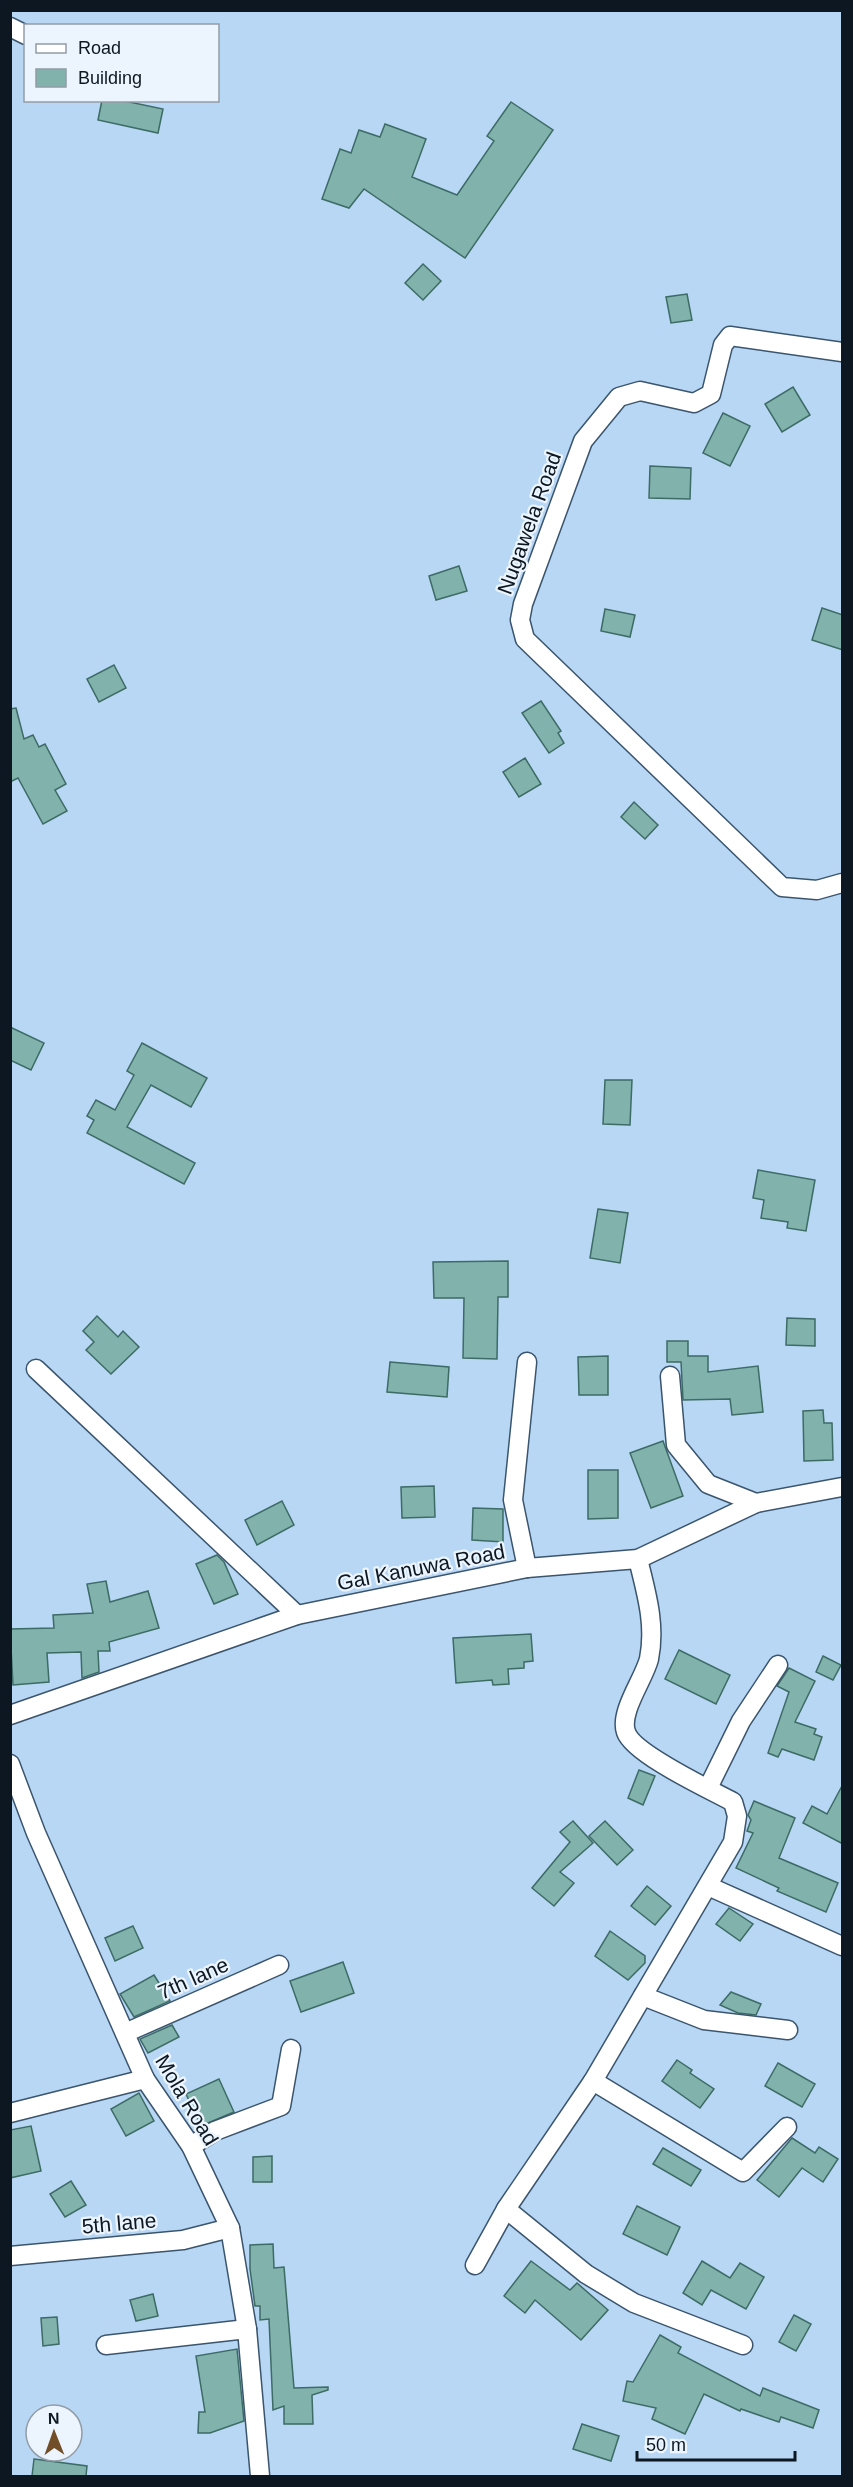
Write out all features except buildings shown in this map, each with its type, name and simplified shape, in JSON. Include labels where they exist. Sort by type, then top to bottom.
[{"type":"street","points":[[10,27],[24,34]]},
{"type":"street","name":"Nugawela Road","points":[[843,352],[730,336],[723,345],[711,394],[694,403],[640,391],[619,397],[583,441],[538,560],[519,620],[525,639],[782,887],[816,890],[843,883]]},
{"type":"street","points":[[527,1362],[513,1500],[527,1568]]},
{"type":"street","points":[[36,1369],[297,1615]]},
{"type":"street","points":[[670,1376],[676,1445],[708,1484],[756,1503]]},
{"type":"street","name":"Gal Kanuwa Road","points":[[10,1715],[297,1615],[527,1568],[638,1559],[756,1503],[843,1487]]},
{"type":"street","points":[[475,2265],[506,2209],[593,2081],[733,1842],[737,1816],[733,1802],[639,1750],[626,1732],[626,1716],[649,1659],[652,1616],[638,1559]]},
{"type":"street","points":[[708,1788],[741,1721],[778,1665]]},
{"type":"street","name":"Mola Road","points":[[10,1764],[36,1833],[145,2079],[191,2146],[230,2228],[247,2329],[260,2476]]},
{"type":"street","points":[[708,1886],[843,1946]]},
{"type":"street","name":"7th lane","points":[[125,2033],[279,1965]]},
{"type":"street","points":[[643,1996],[704,2020],[788,2030]]},
{"type":"street","points":[[191,2146],[215,2131],[281,2106],[291,2049]]},
{"type":"street","points":[[10,2113],[145,2079]]},
{"type":"street","points":[[593,2081],[743,2172],[787,2127]]},
{"type":"street","points":[[506,2209],[586,2274],[634,2303],[743,2345]]},
{"type":"street","name":"5th lane","points":[[10,2256],[183,2240],[230,2228]]},
{"type":"street","points":[[106,2344],[247,2329]]}]
